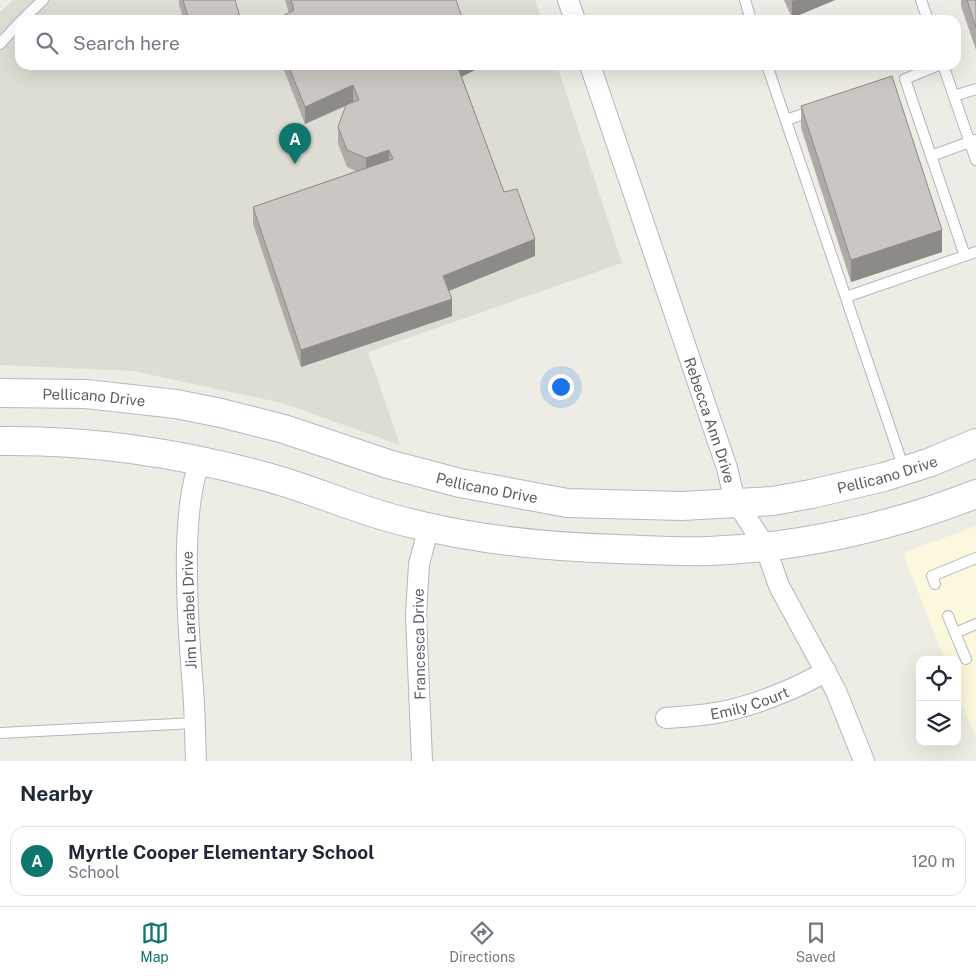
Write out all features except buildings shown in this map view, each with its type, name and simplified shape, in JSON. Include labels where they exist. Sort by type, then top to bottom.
[{"type":"main road","name":"Pellicano Drive","points":[[0,393],[86,394],[176,404],[221,412],[284,429],[388,464],[460,483],[567,503],[682,506],[773,501],[884,477],[931,462],[976,443]]},
{"type":"main road","points":[[0,441],[83,444],[127,448],[200,461],[266,476],[387,517],[429,528],[505,540],[581,548],[709,551],[814,540],[937,509],[976,494]]},
{"type":"street","points":[[568,0],[572,15]]},
{"type":"street","name":"Rebecca Ann Drive","points":[[592,70],[738,503],[765,546],[779,586],[836,691],[864,761]]},
{"type":"street","name":"Jim Larabel Drive","points":[[196,761],[186,580],[188,521],[196,473],[200,461]]},
{"type":"street","name":"Francesca Drive","points":[[422,761],[416,615],[419,564],[429,528]]},
{"type":"street","name":"Emily Court","points":[[666,718],[726,711],[776,695],[826,671]]},
{"type":"lane","points":[[27,15],[43,0]]},
{"type":"lane","points":[[745,0],[750,15]]},
{"type":"lane","points":[[921,0],[926,15]]},
{"type":"lane","points":[[0,44],[15,28]]},
{"type":"lane","points":[[769,70],[905,470]]},
{"type":"lane","points":[[927,70],[901,81],[931,156],[965,256]]},
{"type":"lane","points":[[945,70],[973,140],[976,160]]},
{"type":"lane","points":[[954,96],[976,89]]},
{"type":"lane","points":[[786,120],[822,108]]},
{"type":"lane","points":[[931,156],[973,140]]},
{"type":"lane","points":[[846,297],[976,252]]},
{"type":"lane","points":[[935,584],[932,576],[976,558]]},
{"type":"lane","points":[[948,616],[966,659]]},
{"type":"lane","points":[[955,633],[976,624]]},
{"type":"lane","points":[[0,733],[194,723]]},
{"type":"shaded area","points":[[13,0],[535,0],[540,15],[15,15],[15,70],[559,70],[622,263],[368,352],[400,445],[282,403],[133,371],[0,365],[0,12]]},
{"type":"shaded area","points":[[976,526],[976,738],[961,701],[961,656],[943,656],[903,553]]},
{"type":"place","name":"Myrtle Cooper Elementary School","points":[[295,164]]}]
